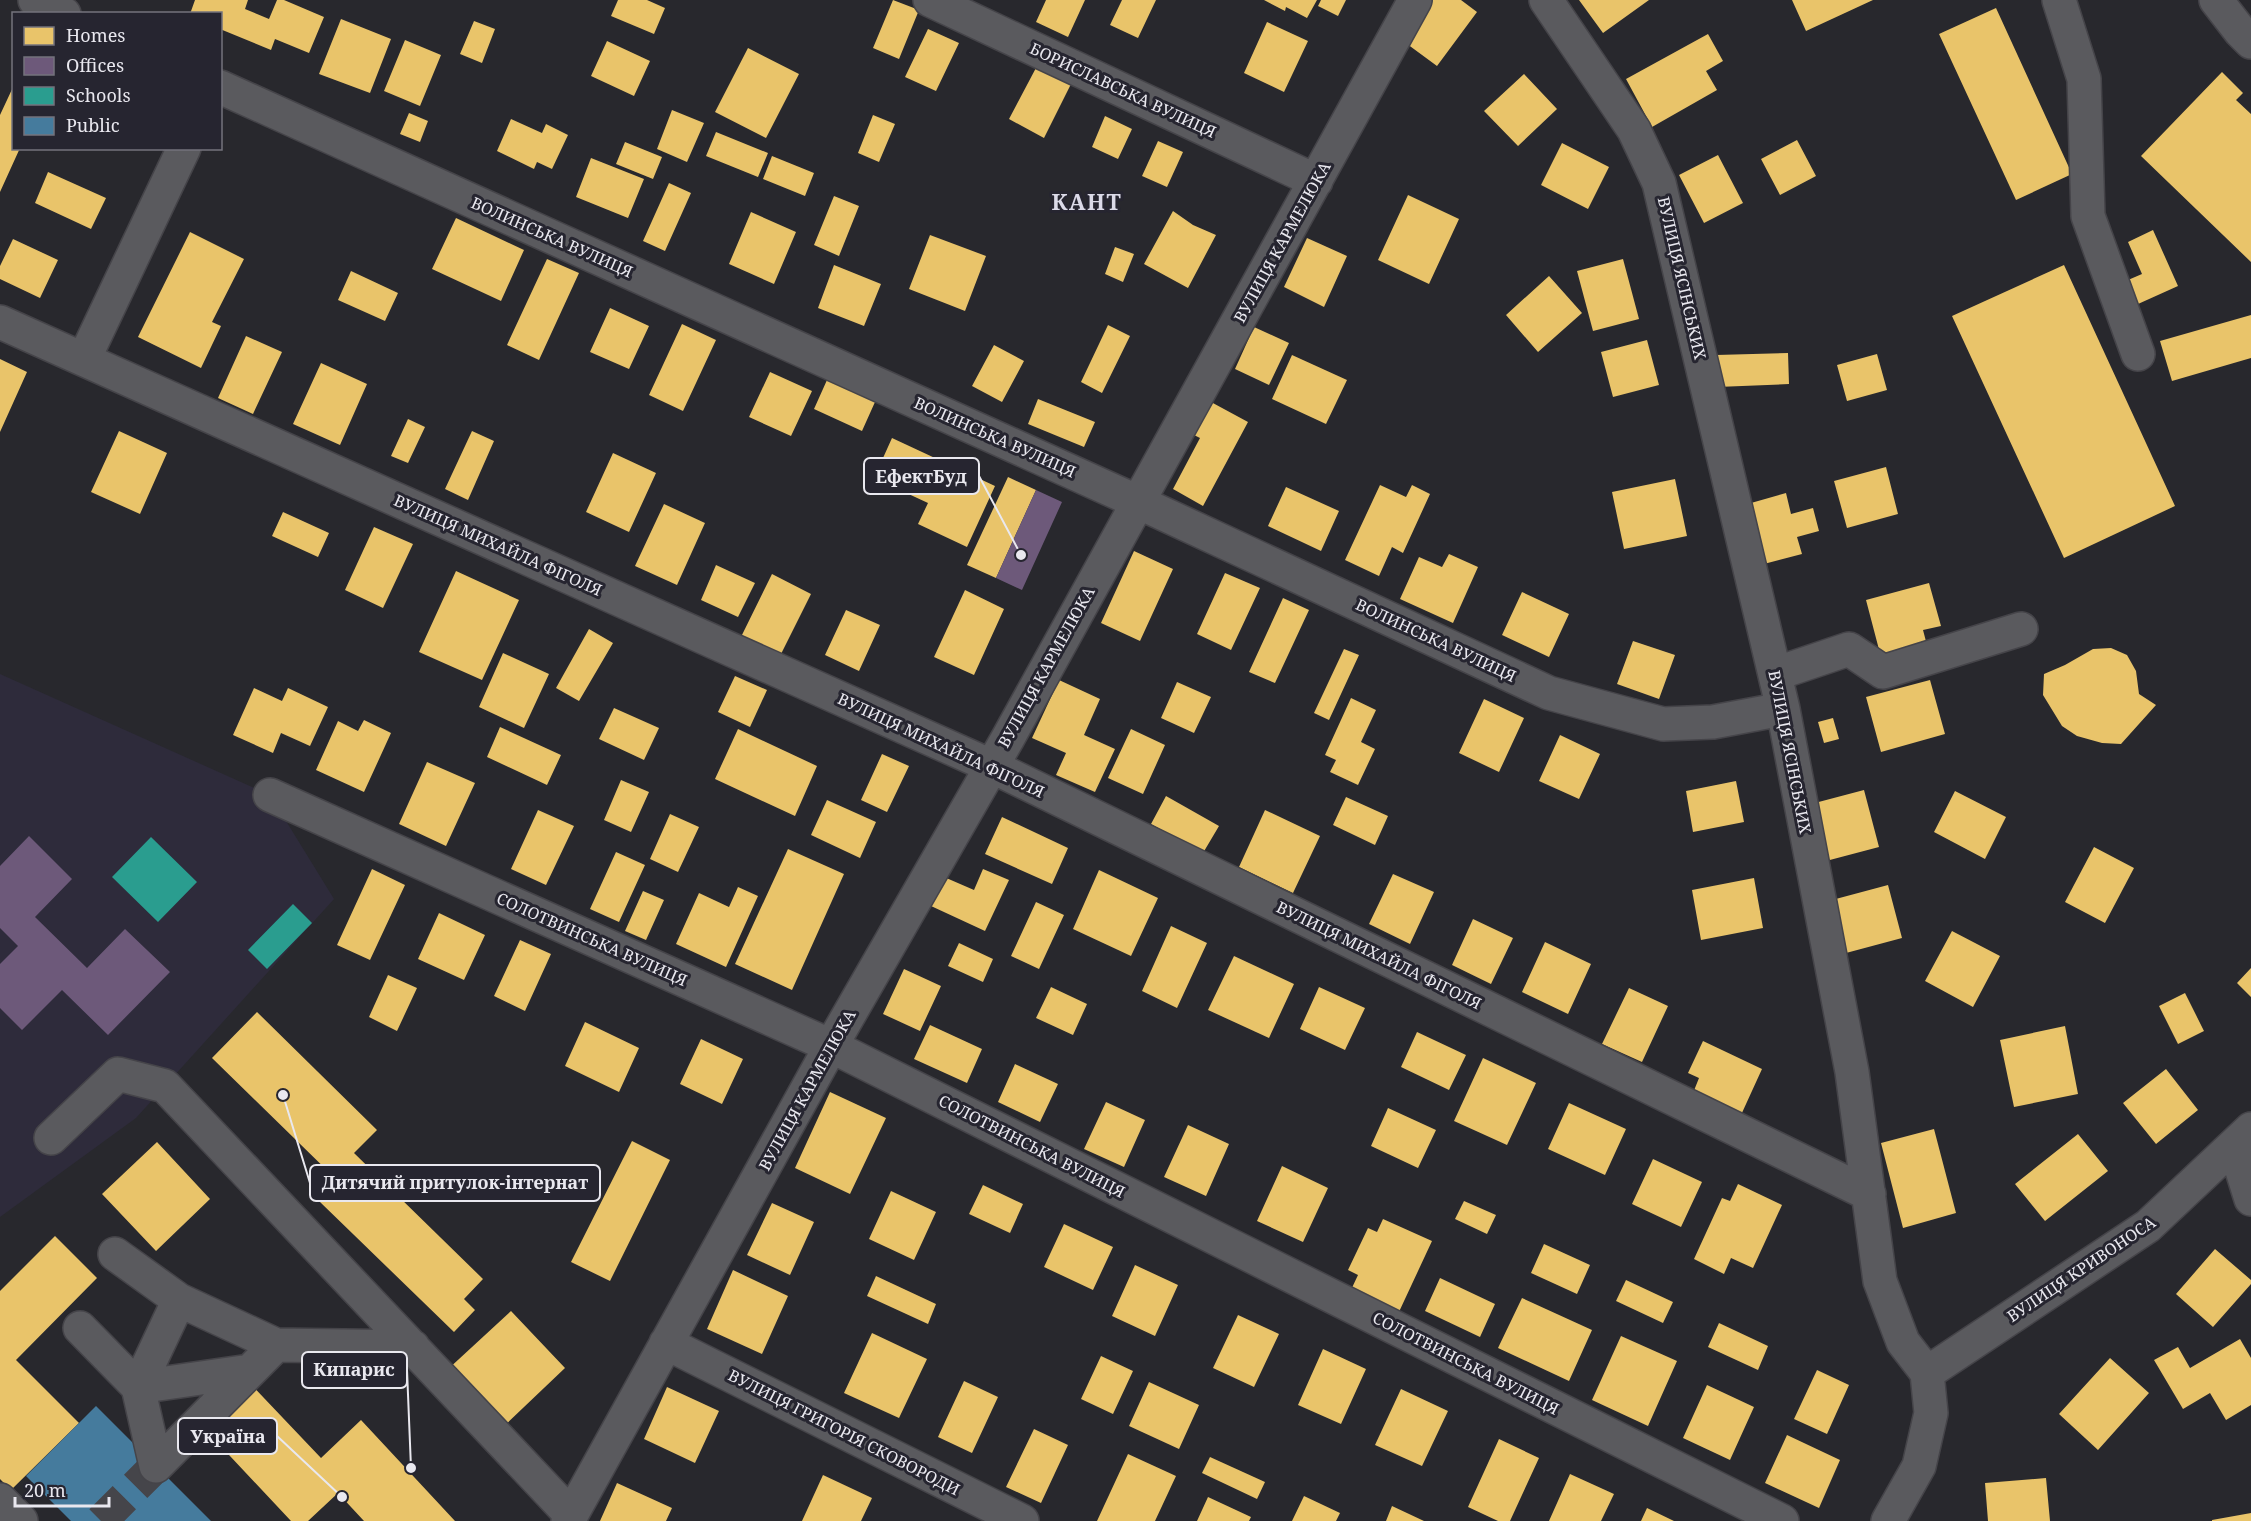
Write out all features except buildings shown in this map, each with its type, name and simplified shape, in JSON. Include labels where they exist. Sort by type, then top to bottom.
[{"type":"street","points":[[35,0],[60,12]]},
{"type":"street","name":"БОРИСЛАВСЬКА ВУЛИЦЯ","points":[[930,0],[1316,181]]},
{"type":"street","name":"ВУЛИЦЯ КАРМЕЛЮКА","points":[[570,1518],[831,1046],[992,766],[1415,0]]},
{"type":"street","name":"ВУЛИЦЯ ЯСІНСЬКИХ","points":[[1546,0],[1634,130],[1659,183],[1783,709],[1852,1072],[1880,1281],[1903,1342],[1927,1372]]},
{"type":"street","points":[[2058,0],[2084,79],[2088,216],[2138,354]]},
{"type":"street","points":[[2216,0],[2251,42]]},
{"type":"street","name":"ВОЛИНСЬКА ВУЛИЦЯ","points":[[222,88],[1138,502],[1549,693],[1663,724],[1713,722],[1783,709]]},
{"type":"street","points":[[84,359],[183,150]]},
{"type":"street","name":"ВУЛИЦЯ МИХАЙЛА ФІГОЛЯ","points":[[0,322],[992,766],[1869,1194]]},
{"type":"street","points":[[1774,674],[1848,649],[1883,672],[2021,629]]},
{"type":"street","name":"СОЛОТВИНСЬКА ВУЛИЦЯ","points":[[270,795],[831,1046],[1782,1521]]},
{"type":"street","points":[[51,1138],[118,1074],[165,1086],[413,1347],[570,1518]]},
{"type":"street","points":[[2243,1137],[2251,1199]]},
{"type":"street","name":"ВУЛИЦЯ КРИВОНОСА","points":[[1927,1372],[2148,1226],[2243,1137]]},
{"type":"street","points":[[115,1254],[179,1300],[276,1345],[413,1347]]},
{"type":"street","points":[[138,1387],[179,1300]]},
{"type":"street","points":[[80,1328],[138,1387],[156,1466],[276,1345]]},
{"type":"street","name":"ВУЛИЦЯ ГРИГОРІЯ СКОВОРОДИ","points":[[666,1343],[1022,1521]]},
{"type":"street","points":[[138,1387],[250,1371]]},
{"type":"street","points":[[1888,1521],[1919,1466],[1931,1413],[1927,1372]]},
{"type":"street","points":[[0,1500],[21,1521]]},
{"type":"shaded area","points":[[0,674],[270,795],[334,899],[136,1118],[0,1217]]},
{"type":"tunnel","points":[[101,1521],[156,1466]]},
{"type":"place","name":"ЕфектБуд","points":[[1021,555]]},
{"type":"place","name":"Дитячий притулок-інтернат","points":[[283,1095]]},
{"type":"place","name":"Кипарис","points":[[411,1468]]},
{"type":"place","name":"Україна","points":[[342,1497]]},
{"type":"district","name":"КАНТ","points":[[1087,202]]}]
